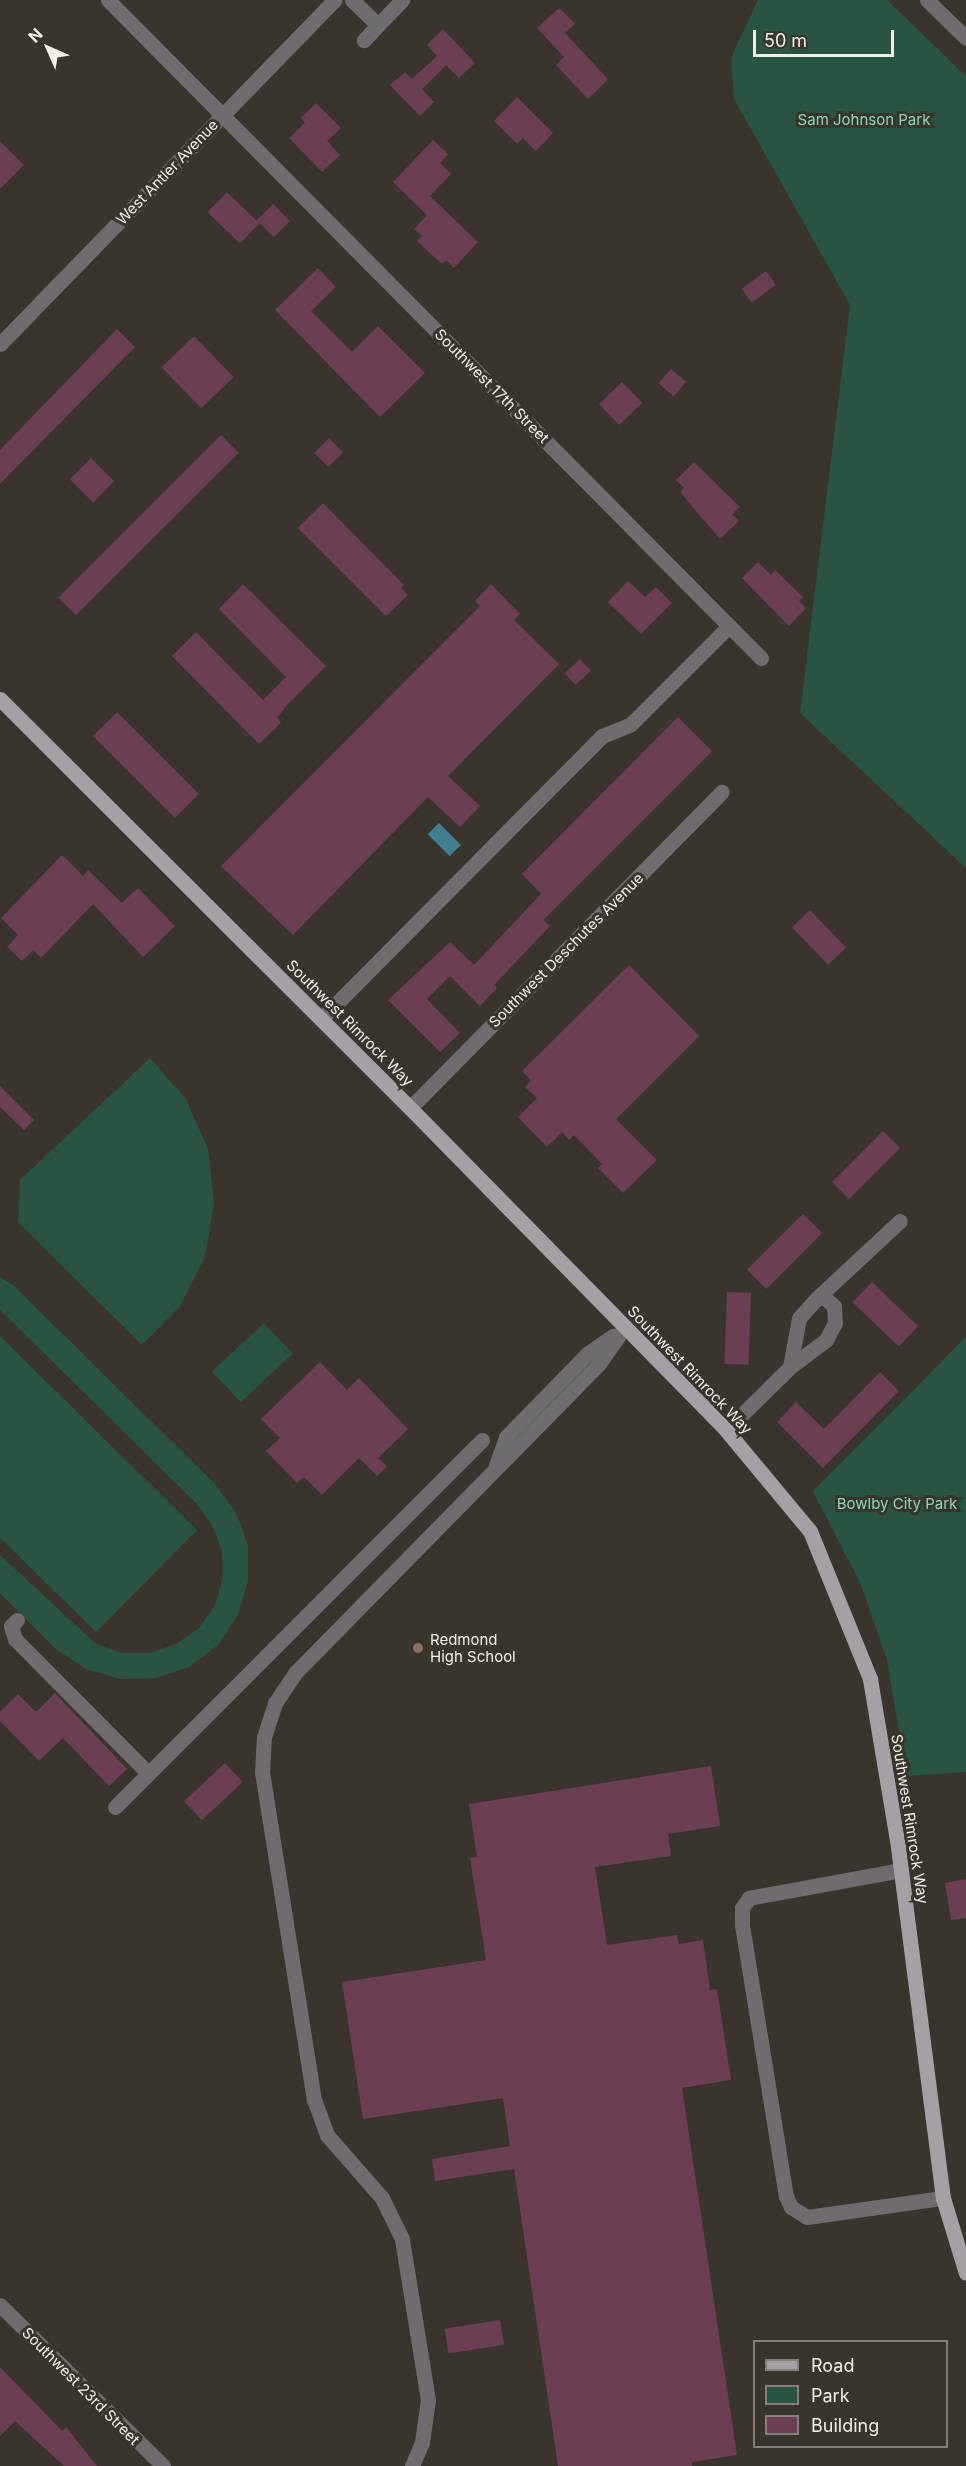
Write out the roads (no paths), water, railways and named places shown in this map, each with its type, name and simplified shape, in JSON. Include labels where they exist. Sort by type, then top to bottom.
[{"type":"main road","name":"Southwest Rimrock Way","points":[[0,699],[410,1108],[726,1430],[810,1531],[826,1564],[870,1679],[901,1870],[943,2198],[966,2273]]},
{"type":"street","name":"Southwest 17th Street","points":[[108,0],[762,658]]},
{"type":"street","name":"West Antler Avenue","points":[[0,344],[335,0]]},
{"type":"street","points":[[352,0],[378,25]]},
{"type":"street","points":[[364,40],[402,0]]},
{"type":"street","points":[[927,0],[966,38]]},
{"type":"street","points":[[321,1019],[602,736],[631,724],[729,626]]},
{"type":"street","name":"Southwest Deschutes Avenue","points":[[410,1108],[722,792]]},
{"type":"street","points":[[790,1367],[799,1318],[817,1298],[900,1221]]},
{"type":"street","points":[[726,1430],[790,1367],[826,1340],[835,1323],[834,1306],[825,1298],[817,1298]]},
{"type":"street","points":[[412,2466],[422,2442],[428,2400],[402,2239],[382,2198],[327,2135],[314,2100],[262,1773],[264,1737],[275,1703],[295,1673],[598,1365],[625,1327]]},
{"type":"street","points":[[115,1807],[482,1440]]},
{"type":"street","points":[[17,1620],[11,1626],[15,1639],[148,1773]]},
{"type":"street","points":[[901,1870],[749,1898],[742,1908],[742,1925],[786,2196],[792,2207],[807,2217],[943,2198]]},
{"type":"street","name":"Southwest 23rd Street","points":[[0,2305],[163,2466]]},
{"type":"water","points":[[439,823],[461,845],[450,856],[428,834]]},
{"type":"place","name":"Redmond High School","points":[[418,1648]]},
{"type":"park label","name":"Sam Johnson Park","points":[[864,120]]},
{"type":"park label","name":"Bowlby City Park","points":[[897,1504]]}]
